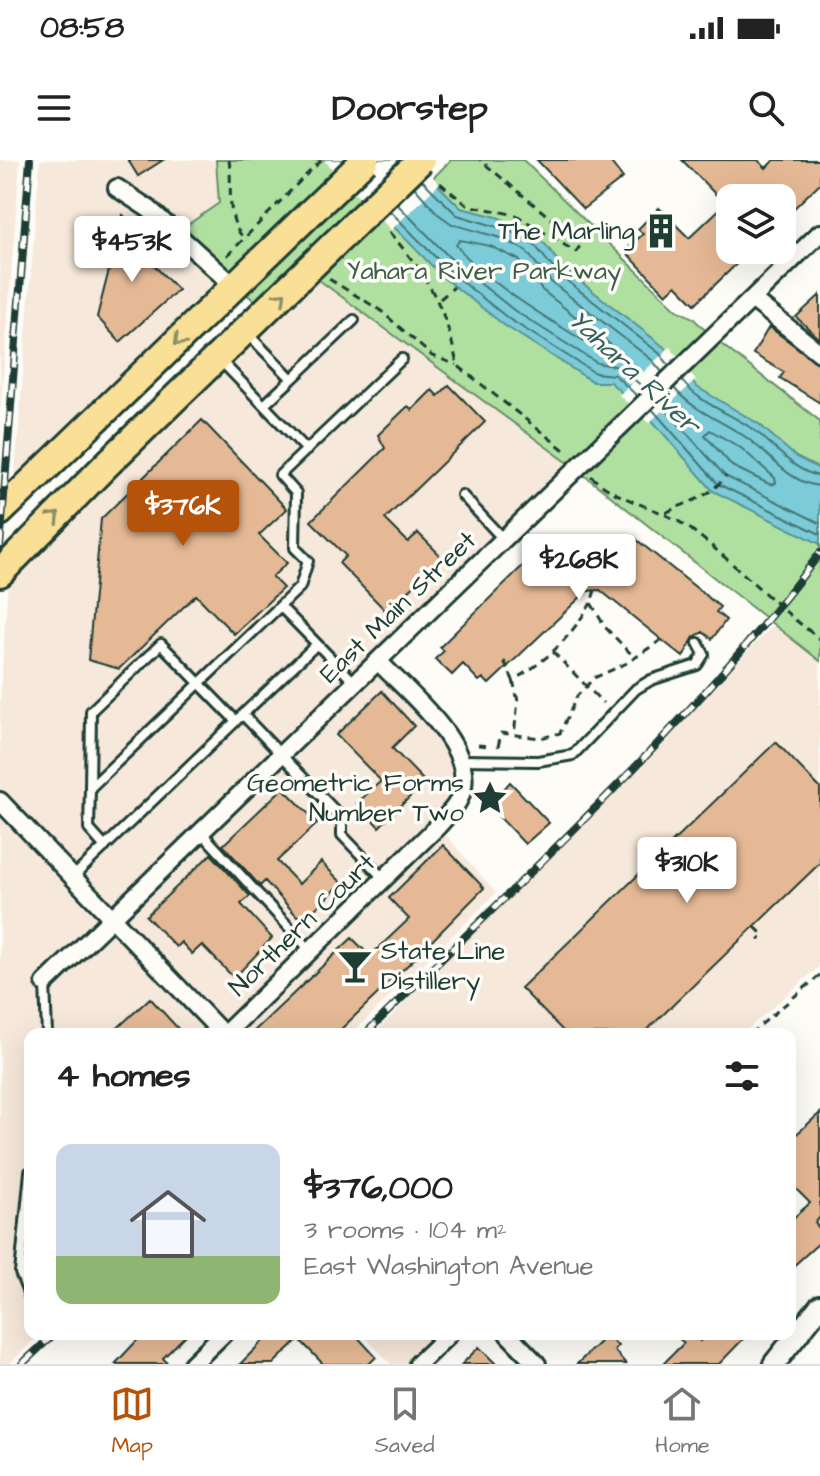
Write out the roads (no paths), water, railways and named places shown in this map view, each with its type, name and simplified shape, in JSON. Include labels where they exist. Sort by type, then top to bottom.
[{"type":"main road","points":[[0,512],[365,160]]},
{"type":"main road","points":[[0,573],[421,160]]},
{"type":"street","points":[[117,188],[149,209],[235,287]]},
{"type":"street","name":"East Main Street","points":[[45,983],[820,233]]},
{"type":"street","points":[[752,299],[820,353]]},
{"type":"street","points":[[378,661],[457,746],[461,760]]},
{"type":"street","name":"Northern Court","points":[[230,1028],[454,808],[462,792],[465,773],[461,760]]},
{"type":"street","points":[[0,801],[218,1028]]},
{"type":"street","points":[[796,1336],[820,1306]]},
{"type":"street","points":[[192,1364],[217,1340]]},
{"type":"street","points":[[418,1364],[443,1340]]},
{"type":"street","points":[[514,1340],[537,1364]]},
{"type":"street","points":[[774,1364],[793,1340]]},
{"type":"lane","points":[[264,405],[354,320]]},
{"type":"lane","points":[[245,332],[292,379]]},
{"type":"lane","points":[[218,357],[307,450]]},
{"type":"lane","points":[[90,788],[300,587],[308,561],[295,548],[296,493],[280,475],[402,359]]},
{"type":"lane","points":[[462,495],[503,539]]},
{"type":"lane","points":[[280,606],[355,683]]},
{"type":"lane","points":[[461,760],[538,761],[573,755],[585,746],[612,712],[651,680],[697,665],[704,654],[698,643]]},
{"type":"lane","points":[[105,847],[89,829],[91,711],[161,644],[199,683],[281,755],[342,818],[342,835],[384,879]]},
{"type":"lane","points":[[73,878],[317,644]]},
{"type":"lane","points":[[201,832],[310,951]]},
{"type":"lane","points":[[45,983],[47,1028]]},
{"type":"lane","points":[[24,1233],[20,1273],[24,1283]]},
{"type":"water","name":"Yahara River","points":[[328,160],[432,179],[461,208],[497,217],[529,231],[546,245],[562,267],[664,347],[697,387],[759,424],[796,457],[820,469],[820,544],[713,491],[650,418],[610,382],[593,382],[504,325],[444,278]]},
{"type":"railway","points":[[0,547],[30,160]]},
{"type":"railway","points":[[371,1028],[659,742],[769,618],[820,553]]},
{"type":"railway","points":[[22,1364],[48,1340]]},
{"type":"place","name":"The Marling","points":[[661,231]]},
{"type":"place","name":"Geometric Forms Number Two","points":[[490,798]]},
{"type":"place","name":"State Line Distillery","points":[[355,966]]},
{"type":"park label","name":"Yahara River Parkway","points":[[484,271]]}]
